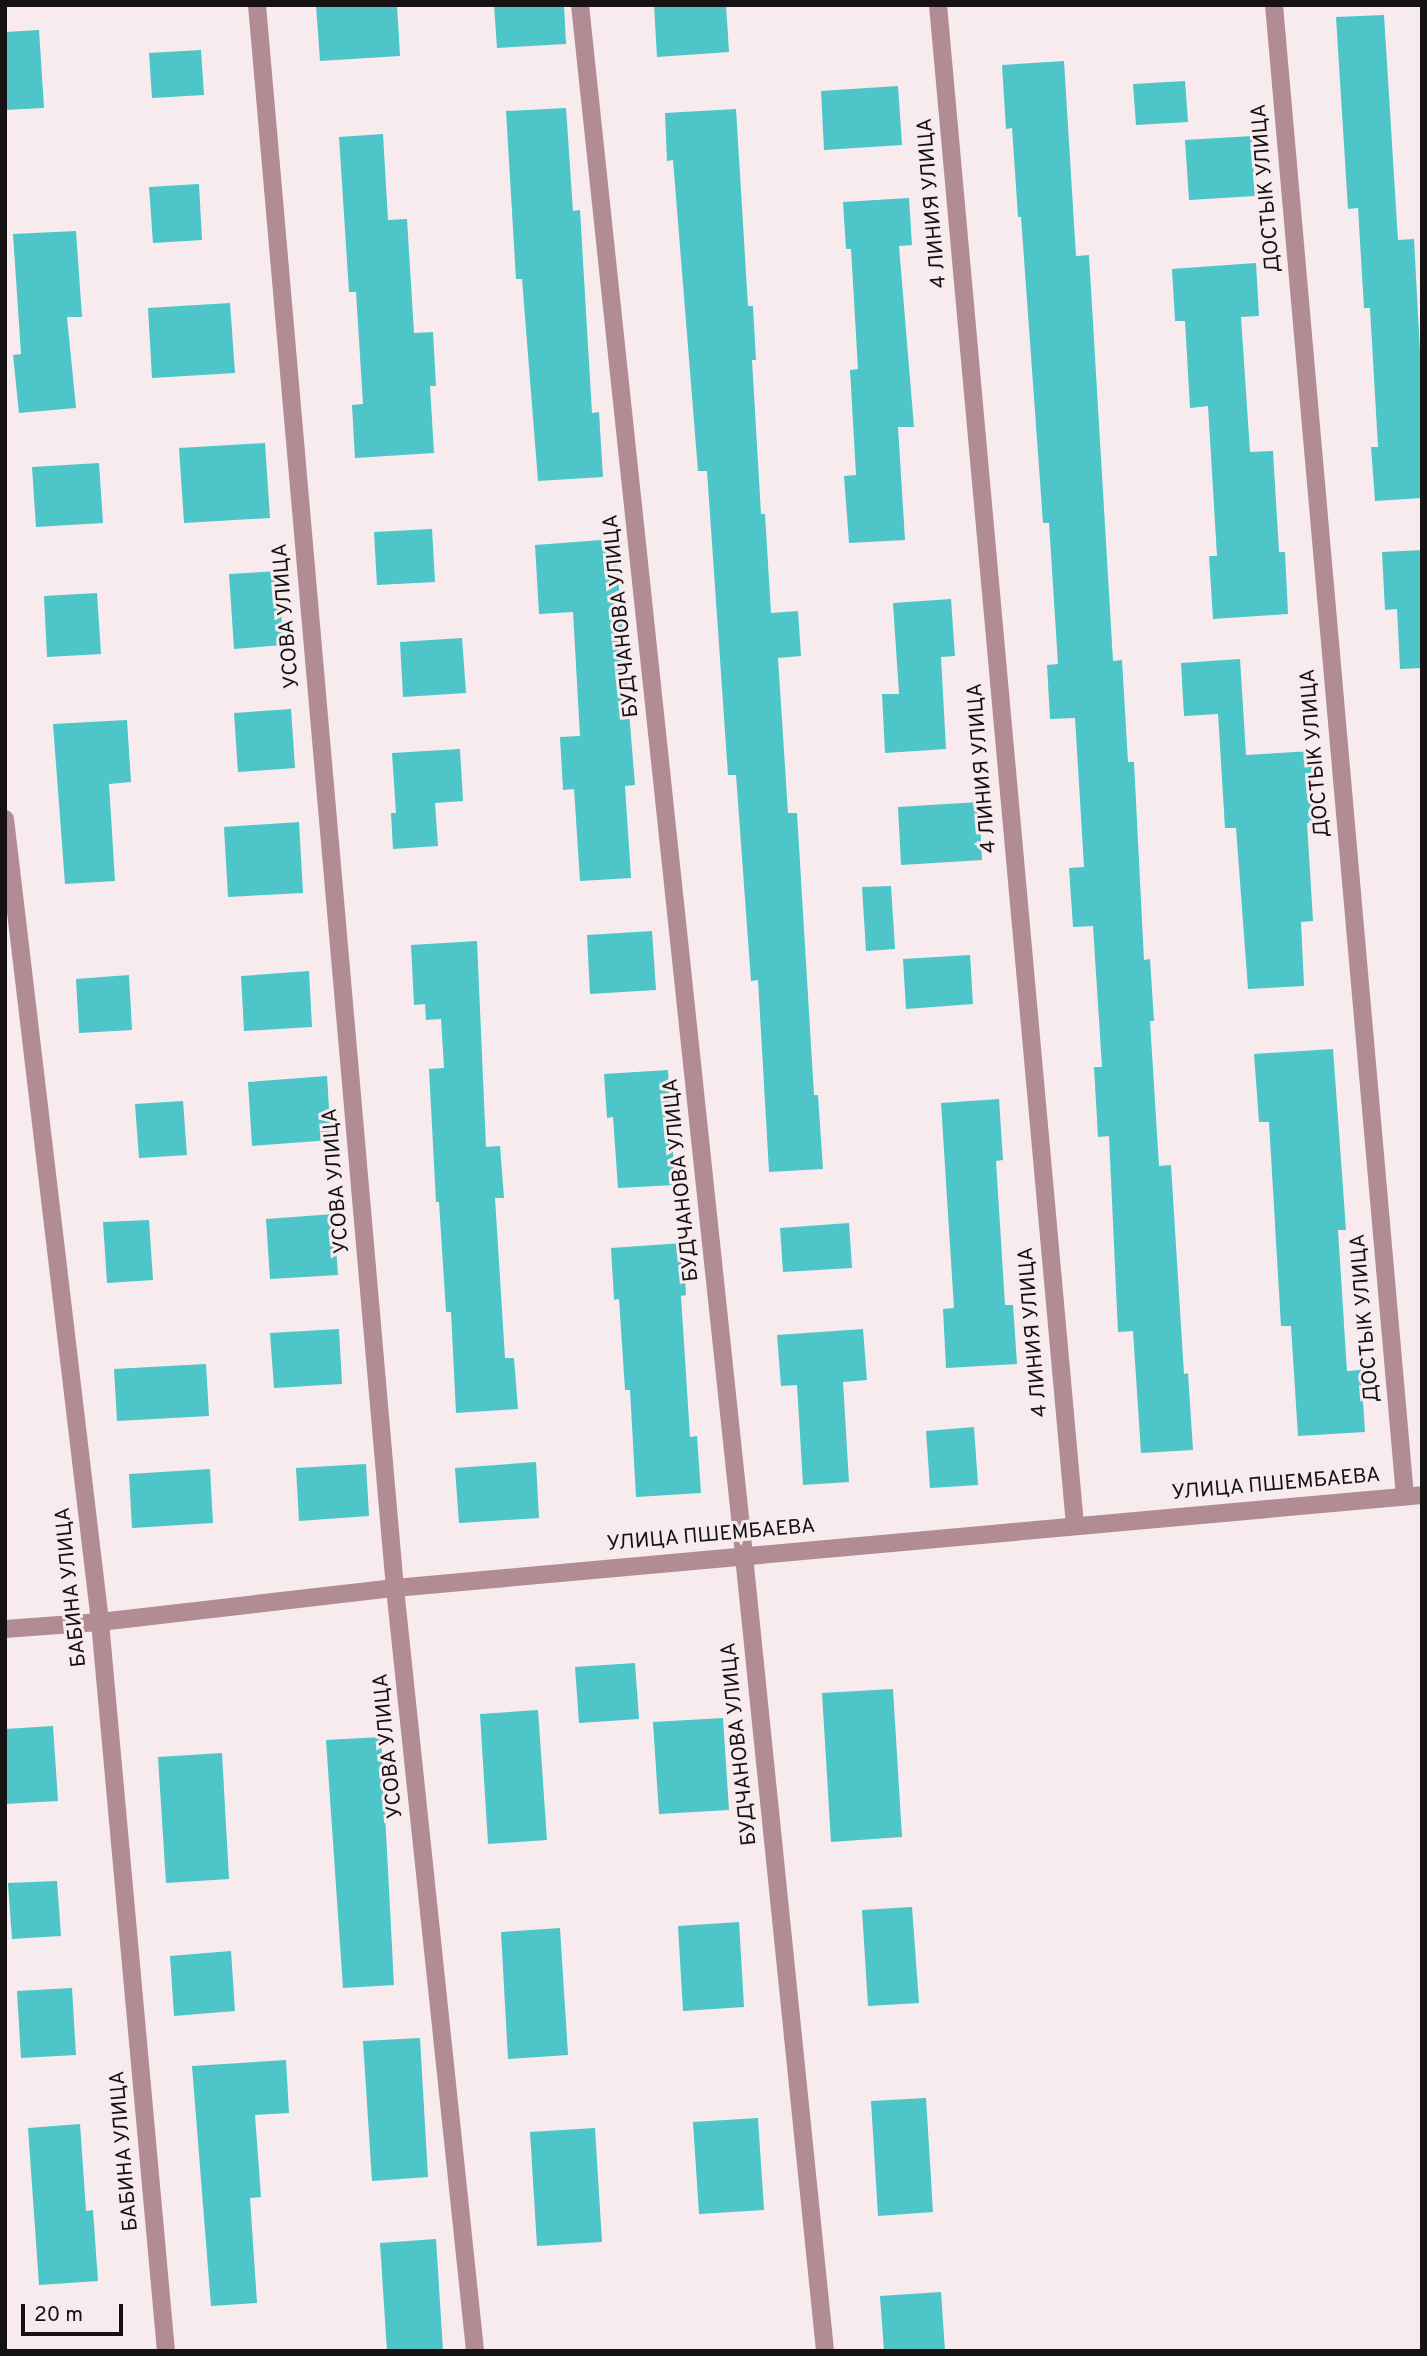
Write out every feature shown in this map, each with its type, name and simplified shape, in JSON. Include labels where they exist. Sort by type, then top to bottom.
[{"type":"street","name":"УСОВА УЛИЦА","points":[[257,5],[395,1588],[475,2351]]},
{"type":"street","name":"БУДЧАНОВА УЛИЦА","points":[[580,5],[825,2351]]},
{"type":"street","name":"4 ЛИНИЯ УЛИЦА","points":[[937,5],[1075,1526]]},
{"type":"street","name":"ДОСТЫК УЛИЦА","points":[[1274,5],[1413,1496]]},
{"type":"street","name":"БАБИНА УЛИЦА","points":[[5,819],[100,1622],[166,2351]]},
{"type":"street","name":"УЛИЦА ПШЕМБАЕВА","points":[[5,1629],[100,1622],[395,1588],[1413,1496]]},
{"type":"building","points":[[316,5],[397,5],[400,56],[320,61]]},
{"type":"building","points":[[494,5],[564,5],[566,44],[497,48]]},
{"type":"building","points":[[654,5],[726,5],[729,52],[657,57]]},
{"type":"building","points":[[1384,15],[1398,240],[1414,239],[1422,389],[1422,498],[1375,501],[1371,447],[1378,447],[1370,308],[1364,308],[1358,208],[1348,209],[1336,17]]},
{"type":"building","points":[[39,30],[44,108],[5,110],[5,32]]},
{"type":"building","points":[[201,50],[204,95],[152,98],[149,53]]},
{"type":"building","points":[[1064,61],[1076,256],[1089,255],[1113,661],[1122,660],[1128,762],[1134,762],[1144,960],[1150,959],[1154,1021],[1150,1021],[1159,1166],[1171,1165],[1184,1374],[1188,1373],[1193,1450],[1141,1453],[1133,1331],[1118,1332],[1109,1136],[1098,1137],[1094,1067],[1102,1067],[1093,926],[1073,927],[1069,868],[1084,867],[1075,718],[1050,719],[1047,665],[1058,664],[1049,523],[1043,523],[1021,217],[1018,217],[1012,128],[1006,129],[1002,65]]},
{"type":"building","points":[[1185,81],[1188,122],[1136,125],[1133,84]]},
{"type":"building","points":[[898,86],[902,145],[824,150],[821,91]]},
{"type":"building","points":[[566,108],[573,211],[580,210],[592,413],[599,412],[603,477],[538,481],[522,279],[516,279],[506,111]]},
{"type":"building","points":[[736,109],[748,306],[753,306],[756,360],[752,360],[761,514],[765,514],[771,613],[798,611],[801,656],[778,658],[788,813],[797,813],[814,1095],[818,1095],[823,1169],[769,1172],[758,980],[751,981],[736,775],[728,775],[707,471],[698,471],[673,160],[667,161],[665,113]]},
{"type":"building","points":[[383,134],[388,220],[407,219],[414,333],[433,332],[436,386],[430,386],[434,453],[355,458],[352,405],[363,404],[356,292],[349,292],[339,137]]},
{"type":"building","points":[[1252,136],[1255,196],[1189,200],[1185,140]]},
{"type":"building","points":[[199,184],[202,240],[153,243],[149,187]]},
{"type":"building","points":[[909,198],[912,245],[899,246],[914,427],[898,427],[905,540],[849,543],[844,476],[856,475],[850,370],[858,369],[851,249],[846,249],[843,202]]},
{"type":"building","points":[[76,231],[82,317],[67,317],[76,408],[19,413],[13,355],[21,354],[13,234]]},
{"type":"building","points":[[1256,263],[1259,316],[1241,317],[1250,452],[1273,451],[1279,552],[1285,552],[1288,614],[1213,619],[1209,556],[1217,556],[1208,406],[1190,408],[1185,321],[1175,321],[1172,269]]},
{"type":"building","points":[[230,303],[235,373],[152,378],[148,308]]},
{"type":"building","points":[[265,443],[270,518],[184,523],[179,448]]},
{"type":"building","points":[[99,463],[103,523],[36,527],[32,467]]},
{"type":"building","points":[[432,529],[435,582],[377,585],[374,532]]},
{"type":"building","points":[[615,539],[635,785],[625,786],[631,878],[580,881],[574,789],[563,790],[560,737],[580,736],[573,612],[539,614],[535,545]]},
{"type":"building","points":[[1422,550],[1422,668],[1400,669],[1397,609],[1385,610],[1382,552]]},
{"type":"building","points":[[279,571],[283,645],[234,649],[229,574]]},
{"type":"building","points":[[97,593],[101,654],[47,657],[44,596]]},
{"type":"building","points":[[951,599],[955,656],[941,657],[946,749],[885,753],[882,694],[899,694],[893,603]]},
{"type":"building","points":[[462,638],[466,693],[403,697],[400,642]]},
{"type":"building","points":[[1240,659],[1246,755],[1312,751],[1316,823],[1307,823],[1313,921],[1301,922],[1304,986],[1248,989],[1236,828],[1225,828],[1218,714],[1184,716],[1181,663]]},
{"type":"building","points":[[291,709],[295,768],[238,772],[234,713]]},
{"type":"building","points":[[127,720],[131,782],[109,784],[115,881],[65,884],[53,724]]},
{"type":"building","points":[[460,749],[463,801],[435,803],[438,846],[393,849],[391,813],[396,813],[392,753]]},
{"type":"building","points":[[979,802],[982,860],[901,865],[898,807]]},
{"type":"building","points":[[299,822],[303,893],[228,897],[224,827]]},
{"type":"building","points":[[891,886],[895,949],[866,951],[862,887]]},
{"type":"building","points":[[652,931],[656,990],[590,994],[587,935]]},
{"type":"building","points":[[477,941],[486,1147],[500,1146],[504,1198],[495,1198],[505,1358],[514,1358],[518,1409],[456,1413],[451,1312],[446,1312],[439,1202],[436,1202],[429,1069],[444,1068],[441,1019],[426,1020],[425,1004],[414,1005],[411,945]]},
{"type":"building","points":[[970,955],[973,1004],[906,1009],[903,959]]},
{"type":"building","points":[[309,971],[312,1027],[244,1031],[241,976]]},
{"type":"building","points":[[129,975],[132,1030],[79,1033],[76,979]]},
{"type":"building","points":[[1333,1049],[1346,1230],[1338,1230],[1347,1371],[1361,1370],[1365,1432],[1298,1436],[1291,1326],[1281,1326],[1269,1122],[1259,1122],[1254,1054]]},
{"type":"building","points":[[668,1070],[675,1185],[618,1188],[613,1117],[607,1118],[604,1074]]},
{"type":"building","points":[[327,1076],[331,1140],[252,1146],[248,1082]]},
{"type":"building","points":[[999,1099],[1003,1160],[996,1161],[1005,1305],[1013,1305],[1017,1364],[946,1368],[943,1309],[954,1308],[941,1103]]},
{"type":"building","points":[[183,1101],[187,1155],[139,1158],[135,1104]]},
{"type":"building","points":[[334,1214],[338,1275],[270,1279],[266,1219]]},
{"type":"building","points":[[149,1220],[153,1280],[107,1283],[103,1222]]},
{"type":"building","points":[[849,1223],[852,1268],[783,1272],[780,1228]]},
{"type":"building","points":[[683,1243],[686,1295],[681,1296],[690,1437],[697,1436],[701,1493],[636,1497],[630,1390],[625,1390],[619,1299],[614,1300],[611,1248]]},
{"type":"building","points":[[339,1329],[342,1384],[274,1388],[270,1333]]},
{"type":"building","points":[[863,1329],[867,1380],[843,1382],[849,1482],[803,1485],[797,1385],[781,1386],[777,1335]]},
{"type":"building","points":[[206,1364],[209,1416],[117,1421],[114,1369]]},
{"type":"building","points":[[974,1427],[978,1485],[930,1488],[926,1431]]},
{"type":"building","points":[[536,1462],[539,1518],[459,1523],[455,1468]]},
{"type":"building","points":[[366,1464],[369,1516],[299,1521],[296,1468]]},
{"type":"building","points":[[210,1469],[213,1523],[132,1528],[129,1474]]},
{"type":"building","points":[[635,1663],[639,1719],[579,1723],[575,1667]]},
{"type":"building","points":[[893,1689],[902,1837],[831,1842],[822,1693]]},
{"type":"building","points":[[538,1710],[547,1840],[488,1844],[480,1714]]},
{"type":"building","points":[[723,1718],[729,1810],[659,1814],[653,1722]]},
{"type":"building","points":[[53,1726],[58,1801],[5,1804],[5,1729]]},
{"type":"building","points":[[381,1737],[394,1985],[343,1988],[326,1740]]},
{"type":"building","points":[[222,1753],[229,1879],[166,1883],[158,1757]]},
{"type":"building","points":[[57,1881],[61,1936],[12,1939],[8,1883]]},
{"type":"building","points":[[912,1907],[919,2003],[868,2006],[862,1910]]},
{"type":"building","points":[[739,1922],[744,2007],[683,2011],[678,1926]]},
{"type":"building","points":[[560,1928],[568,2055],[508,2059],[501,1932]]},
{"type":"building","points":[[231,1951],[235,2011],[174,2016],[170,1956]]},
{"type":"building","points":[[72,1988],[76,2055],[21,2058],[17,1991]]},
{"type":"building","points":[[420,2038],[428,2177],[372,2181],[363,2041]]},
{"type":"building","points":[[286,2060],[289,2113],[255,2115],[261,2197],[250,2198],[257,2303],[211,2306],[192,2066]]},
{"type":"building","points":[[926,2098],[933,2212],[878,2216],[871,2101]]},
{"type":"building","points":[[758,2118],[764,2210],[699,2214],[693,2122]]},
{"type":"building","points":[[80,2124],[86,2211],[93,2210],[98,2281],[39,2285],[28,2128]]},
{"type":"building","points":[[595,2128],[602,2242],[537,2246],[530,2132]]},
{"type":"building","points":[[436,2239],[443,2351],[387,2351],[380,2243]]},
{"type":"building","points":[[941,2292],[945,2351],[884,2351],[880,2296]]}]
